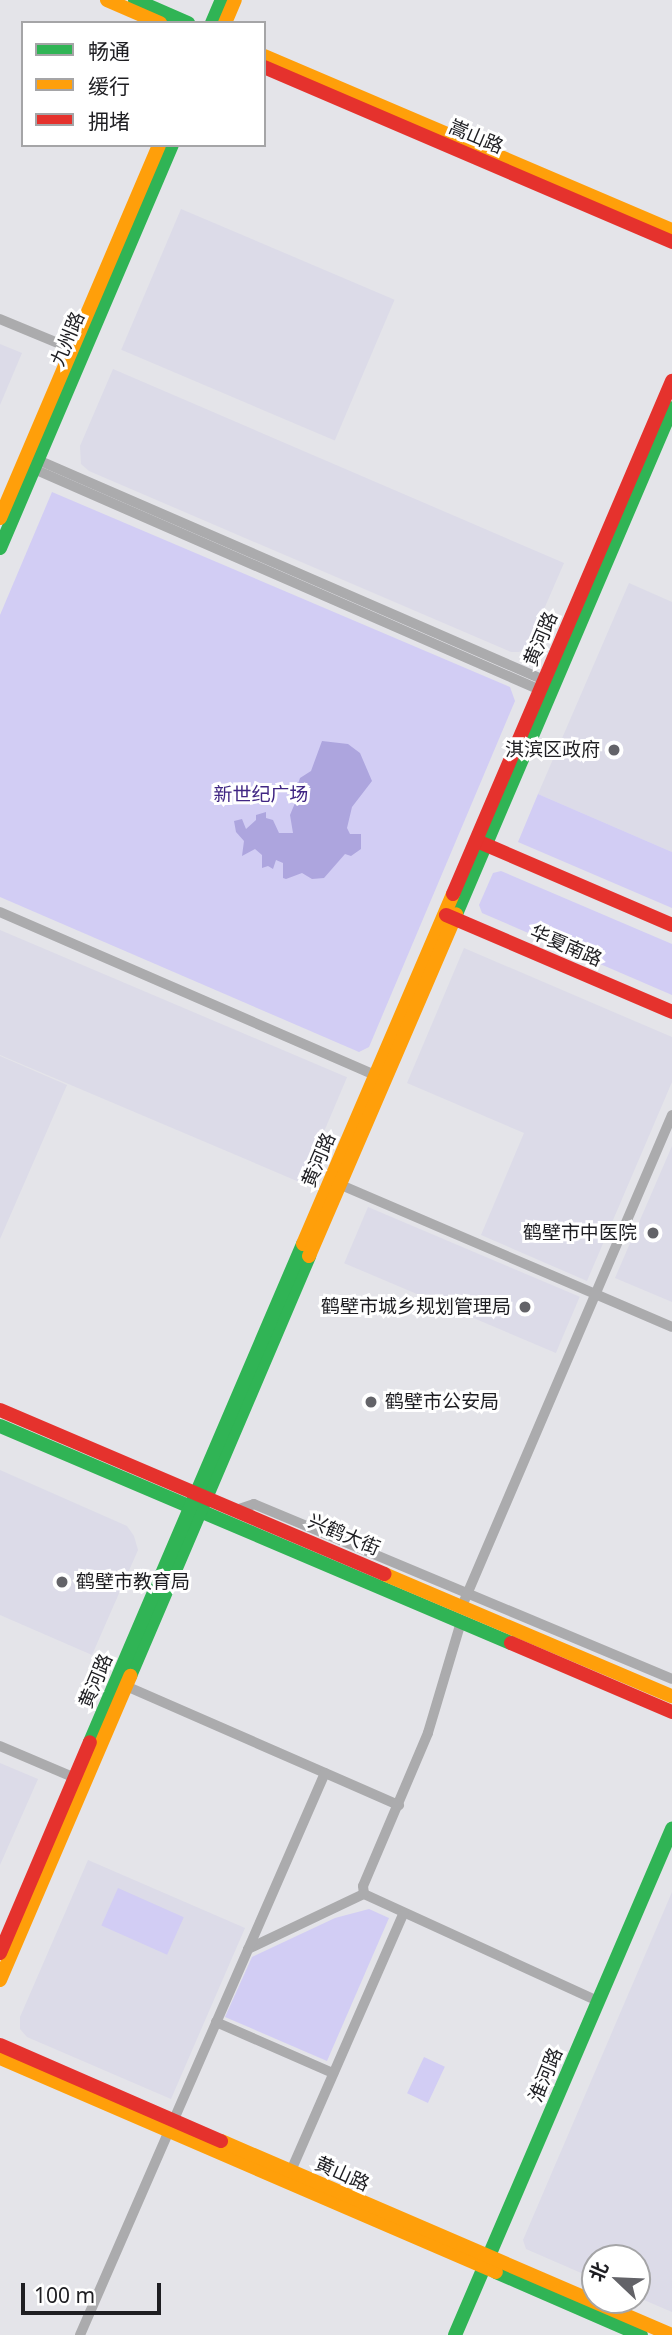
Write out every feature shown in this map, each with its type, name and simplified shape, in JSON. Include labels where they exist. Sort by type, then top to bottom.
[{"type":"main road","points":[[107,0],[155,21]]},
{"type":"main road","points":[[135,0],[183,21]]},
{"type":"main road","points":[[213,21],[222,0]]},
{"type":"main road","points":[[226,21],[234,0]]},
{"type":"main road","name":"嵩山路","points":[[266,57],[672,230]]},
{"type":"main road","name":"嵩山路","points":[[266,68],[672,242]]},
{"type":"main road","name":"九州路","points":[[0,518],[158,147]]},
{"type":"main road","name":"九州路","points":[[0,548],[171,147]]},
{"type":"main road","name":"黄河路","points":[[481,843],[542,685],[672,381]]},
{"type":"main road","name":"黄河路","points":[[0,1980],[126,1686],[199,1502],[449,917],[672,408]]},
{"type":"main road","points":[[481,843],[672,925]]},
{"type":"main road","name":"华夏南路","points":[[449,917],[672,1012]]},
{"type":"main road","name":"黄河路","points":[[0,1953],[75,1778],[341,1185],[381,1078]]},
{"type":"main road","name":"兴鹤大街","points":[[0,1410],[461,1622],[672,1712]]},
{"type":"main road","name":"兴鹤大街","points":[[0,1426],[199,1502],[236,1510],[672,1696]]},
{"type":"main road","name":"淮河路","points":[[455,2335],[672,1829]]},
{"type":"main road","name":"黄山路","points":[[0,2045],[171,2127],[486,2263],[671,2335]]},
{"type":"main road","name":"黄山路","points":[[0,2058],[290,2173],[641,2335]]},
{"type":"street","points":[[0,319],[72,349]]},
{"type":"street","points":[[36,464],[542,685]]},
{"type":"street","points":[[0,912],[381,1078]]},
{"type":"street","points":[[462,1606],[672,1115]]},
{"type":"street","points":[[341,1185],[672,1327]]},
{"type":"street","points":[[236,1510],[254,1504],[672,1679]]},
{"type":"street","points":[[364,1894],[363,1886],[428,1733],[461,1622]]},
{"type":"street","points":[[126,1686],[399,1805]]},
{"type":"street","points":[[0,1746],[75,1778]]},
{"type":"street","points":[[80,2335],[325,1773]]},
{"type":"street","points":[[248,1948],[364,1894]]},
{"type":"street","points":[[364,1894],[402,1914],[598,2001]]},
{"type":"street","points":[[290,2173],[402,1914]]},
{"type":"street","points":[[216,2022],[333,2073]]},
{"type":"shaded area","points":[[181,209],[395,300],[335,440],[121,350]]},
{"type":"shaded area","points":[[0,344],[22,353],[0,405]]},
{"type":"shaded area","points":[[113,369],[564,563],[528,646],[519,652],[511,652],[89,471],[81,464],[80,446]]},
{"type":"shaded area","name":"淇滨区政府","points":[[629,583],[672,602],[672,852],[538,794]]},
{"type":"shaded area","points":[[322,741],[348,744],[360,753],[372,781],[352,807],[347,828],[350,834],[361,834],[361,849],[351,856],[345,854],[324,878],[312,879],[302,873],[286,879],[283,878],[283,863],[276,860],[273,869],[268,866],[262,868],[262,855],[255,849],[242,856],[244,841],[236,832],[234,821],[242,819],[246,829],[256,820],[256,815],[266,812],[266,818],[273,820],[279,833],[293,833],[290,815],[295,803],[294,795],[300,778],[311,771]]},
{"type":"shaded area","points":[[0,930],[347,1077],[302,1183],[0,1055]]},
{"type":"shaded area","points":[[464,948],[672,1037],[672,1082],[587,1281],[481,1235],[524,1133],[407,1083]]},
{"type":"shaded area","points":[[0,1056],[67,1085],[0,1239]]},
{"type":"shaded area","name":"鹤壁市中医院","points":[[672,1146],[672,1302],[615,1278]]},
{"type":"shaded area","points":[[368,1207],[580,1297],[556,1353],[344,1263]]},
{"type":"shaded area","name":"鹤壁市教育局","points":[[0,1470],[127,1526],[134,1536],[138,1550],[92,1655],[0,1615]]},
{"type":"shaded area","points":[[0,1763],[38,1779],[0,1865]]},
{"type":"shaded area","points":[[88,1860],[245,1928],[171,2099],[27,2037],[20,2029],[20,2017]]},
{"type":"shaded area","points":[[672,1892],[672,2312],[651,2303],[651,2244],[581,2244],[581,2273],[526,2249],[523,2240]]},
{"type":"green space","name":"新世纪广场","points":[[52,492],[510,687],[515,701],[369,1047],[359,1052],[0,897],[0,615]]},
{"type":"green space","points":[[538,794],[672,852],[672,908],[518,842]]},
{"type":"green space","points":[[501,871],[672,944],[672,995],[482,913],[479,905],[493,873]]},
{"type":"green space","points":[[118,1888],[184,1917],[167,1955],[101,1925]]},
{"type":"green space","points":[[369,1909],[389,1918],[327,2061],[225,2017],[252,1957],[335,1918]]},
{"type":"green space","points":[[424,2057],[445,2067],[428,2103],[407,2093]]},
{"type":"traffic: fast","points":[[135,0],[183,21]]},
{"type":"traffic: fast","points":[[213,21],[222,0]]},
{"type":"traffic: fast","points":[[0,548],[171,147]]},
{"type":"traffic: fast","points":[[456,914],[672,408]]},
{"type":"traffic: fast","points":[[90,1742],[303,1244]]},
{"type":"traffic: fast","points":[[130,1676],[309,1256]]},
{"type":"traffic: fast","points":[[0,1426],[511,1643]]},
{"type":"traffic: fast","points":[[455,2335],[672,1829]]},
{"type":"traffic: fast","points":[[496,2272],[641,2335]]},
{"type":"traffic: slow","points":[[107,0],[155,21]]},
{"type":"traffic: slow","points":[[226,21],[235,0]]},
{"type":"traffic: slow","points":[[266,57],[672,230]]},
{"type":"traffic: slow","points":[[0,518],[158,147]]},
{"type":"traffic: slow","points":[[303,1244],[453,894]]},
{"type":"traffic: slow","points":[[309,1256],[456,914]]},
{"type":"traffic: slow","points":[[384,1574],[672,1696]]},
{"type":"traffic: slow","points":[[0,1980],[130,1676]]},
{"type":"traffic: slow","points":[[0,2058],[496,2272]]},
{"type":"traffic: slow","points":[[221,2141],[671,2335]]},
{"type":"traffic: jam","points":[[266,68],[672,242]]},
{"type":"traffic: jam","points":[[453,894],[672,381]]},
{"type":"traffic: jam","points":[[477,841],[672,925]]},
{"type":"traffic: jam","points":[[446,915],[672,1012]]},
{"type":"traffic: jam","points":[[0,1410],[384,1574]]},
{"type":"traffic: jam","points":[[511,1643],[672,1712]]},
{"type":"traffic: jam","points":[[0,1953],[90,1742]]},
{"type":"traffic: jam","points":[[0,2045],[221,2141]]},
{"type":"place","name":"淇滨区政府","points":[[614,750]]},
{"type":"place","name":"鹤壁市中医院","points":[[653,1233]]},
{"type":"place","name":"鹤壁市城乡规划管理局","points":[[525,1307]]},
{"type":"place","name":"鹤壁市公安局","points":[[371,1402]]},
{"type":"place","name":"鹤壁市教育局","points":[[62,1582]]}]
